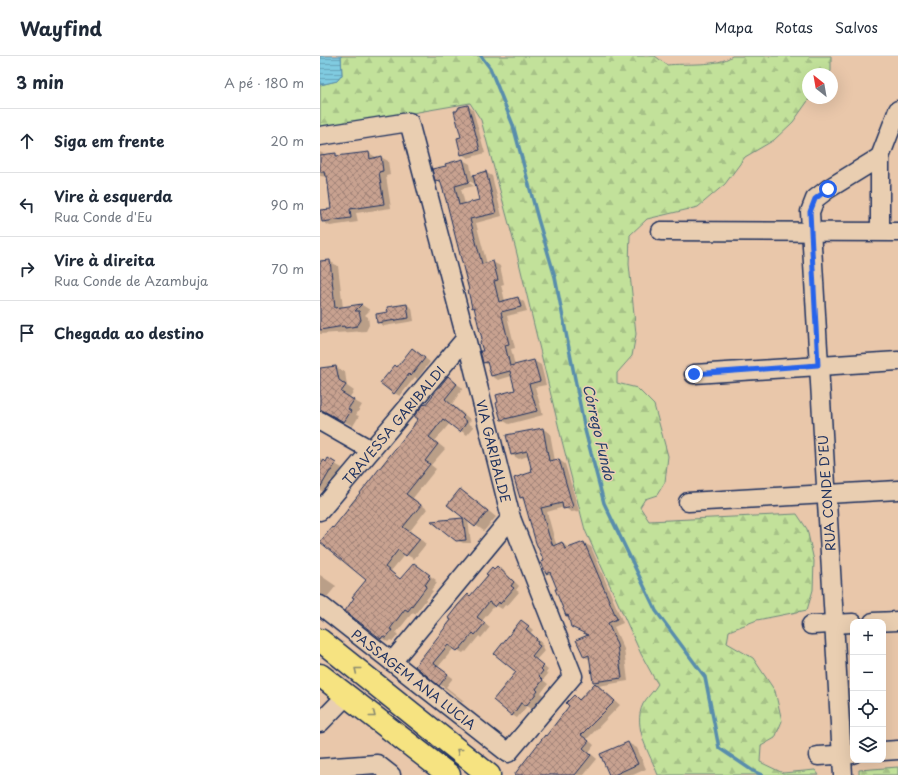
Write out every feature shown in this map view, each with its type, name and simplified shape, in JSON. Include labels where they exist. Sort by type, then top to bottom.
[{"type":"main road","points":[[320,640],[489,775]]},
{"type":"main road","points":[[320,675],[449,775]]},
{"type":"street","points":[[880,226],[880,157],[898,110]]},
{"type":"street","name":"VIA GARIBALDE","points":[[320,136],[409,122],[466,338],[511,518],[573,676],[508,752]]},
{"type":"street","name":"RUA CONDE D'EU","points":[[843,775],[847,754],[834,624],[810,212],[815,199],[828,189],[880,157]]},
{"type":"street","points":[[661,231],[898,232]]},
{"type":"street","name":"TRAVESSA GARIBALDI","points":[[320,511],[466,338]]},
{"type":"street","points":[[694,374],[898,361]]},
{"type":"street","points":[[320,421],[371,450]]},
{"type":"street","points":[[688,502],[898,490]]},
{"type":"street","points":[[392,662],[511,518]]},
{"type":"street","name":"PASSAGEM ANA LUCIA","points":[[320,605],[508,752]]},
{"type":"street","points":[[886,621],[898,621]]},
{"type":"street","points":[[811,625],[850,623]]},
{"type":"street","points":[[320,722],[347,695]]},
{"type":"street","points":[[886,752],[898,750]]},
{"type":"street","points":[[818,756],[847,754]]},
{"type":"street","points":[[320,768],[377,764],[391,775]]},
{"type":"green space","points":[[341,56],[655,56],[667,65],[718,62],[732,56],[831,56],[831,68],[802,68],[802,104],[806,104],[793,122],[774,140],[745,157],[725,184],[698,207],[647,219],[630,235],[629,264],[636,334],[632,356],[617,373],[617,383],[637,388],[654,405],[668,456],[665,482],[657,495],[645,499],[640,507],[649,521],[797,514],[807,529],[814,561],[813,590],[807,610],[757,620],[729,631],[727,643],[753,658],[775,691],[782,721],[775,738],[761,746],[760,762],[783,773],[815,770],[819,775],[658,775],[643,740],[640,713],[643,704],[658,684],[641,654],[585,530],[516,250],[481,120],[470,103],[320,129],[320,85],[337,81],[342,75]]},
{"type":"green space","points":[[898,767],[898,775],[859,775],[859,770]]},
{"type":"water","points":[[320,56],[341,56],[342,75],[337,81],[320,85]]},
{"type":"building","points":[[468,105],[480,150],[461,155],[457,138],[461,137],[454,111],[457,111],[459,107]]},
{"type":"building","points":[[369,152],[370,159],[381,156],[383,171],[379,172],[384,204],[350,209],[351,218],[322,222],[320,210],[331,209],[327,176],[325,176],[324,172],[320,172],[320,155],[336,153],[336,156]]},
{"type":"building","points":[[463,159],[469,182],[455,186],[459,205],[479,200],[473,175],[486,171],[496,213],[470,219],[482,264],[493,261],[498,280],[494,281],[499,302],[518,297],[521,307],[501,312],[509,344],[505,345],[510,366],[534,360],[540,381],[529,384],[537,411],[501,420],[496,403],[498,402],[496,395],[515,390],[510,371],[491,376],[487,362],[483,363],[480,351],[483,351],[480,342],[482,338],[474,307],[472,308],[469,290],[446,200],[440,180],[435,181],[432,169],[446,166],[445,164]]},
{"type":"building","points":[[330,260],[335,308],[362,304],[355,311],[359,311],[361,320],[357,326],[345,328],[344,326],[320,330],[320,261]]},
{"type":"building","points":[[407,304],[409,318],[377,323],[376,314],[388,312],[387,307]]},
{"type":"building","points":[[412,348],[425,358],[411,376],[409,374],[394,394],[380,383],[395,365],[397,367]]},
{"type":"building","points":[[336,366],[339,380],[346,385],[341,392],[354,400],[348,409],[351,411],[344,422],[320,409],[320,368]]},
{"type":"building","points":[[448,376],[457,384],[445,399],[464,416],[462,418],[467,422],[460,432],[443,419],[429,437],[438,444],[425,461],[430,464],[406,494],[421,505],[403,527],[420,539],[406,556],[398,550],[385,567],[400,579],[414,563],[430,575],[428,576],[430,578],[425,585],[427,586],[408,611],[405,609],[390,629],[392,630],[386,638],[383,636],[381,639],[345,611],[354,598],[352,597],[366,580],[320,542],[332,527],[333,528],[414,425],[418,419],[414,416],[424,404],[425,405]]},
{"type":"building","points":[[543,428],[549,461],[559,459],[573,507],[563,509],[562,503],[541,508],[549,536],[553,546],[562,542],[565,549],[584,542],[617,619],[608,623],[617,645],[622,678],[593,682],[589,655],[584,657],[576,640],[588,635],[571,627],[568,615],[566,616],[550,572],[546,574],[541,562],[544,561],[536,543],[523,497],[520,498],[514,478],[532,472],[527,451],[511,455],[506,435]]},
{"type":"building","points":[[328,458],[336,463],[320,488],[320,466],[324,460],[326,462]]},
{"type":"building","points":[[460,489],[488,511],[475,527],[447,505]]},
{"type":"building","points":[[463,518],[466,540],[456,541],[431,521]]},
{"type":"building","points":[[497,566],[514,582],[511,586],[514,588],[500,604],[499,602],[495,607],[489,602],[477,617],[485,623],[475,635],[473,633],[460,649],[457,651],[448,645],[433,663],[448,674],[439,686],[415,666],[451,620],[448,618],[458,605],[468,594],[470,596],[488,575],[486,574],[492,567],[494,569]]},
{"type":"building","points":[[521,620],[529,626],[526,629],[537,639],[537,644],[540,646],[532,656],[544,666],[541,669],[543,671],[539,676],[543,680],[536,689],[538,691],[526,706],[521,703],[512,716],[493,700],[516,672],[494,654]]},
{"type":"building","points":[[595,683],[615,701],[581,735],[589,741],[583,748],[591,755],[575,775],[514,775],[569,706],[566,703],[574,695],[579,700]]},
{"type":"building","points":[[628,742],[638,764],[614,775],[609,775],[600,754]]},
{"type":"waterway","name":"Córrego Fundo","points":[[481,56],[490,68],[513,125],[555,277],[585,430],[604,503],[656,611],[705,677],[719,748],[753,771],[762,775]]},
{"type":"route","points":[[694,374],[818,365],[810,212],[815,199],[828,189]]}]
